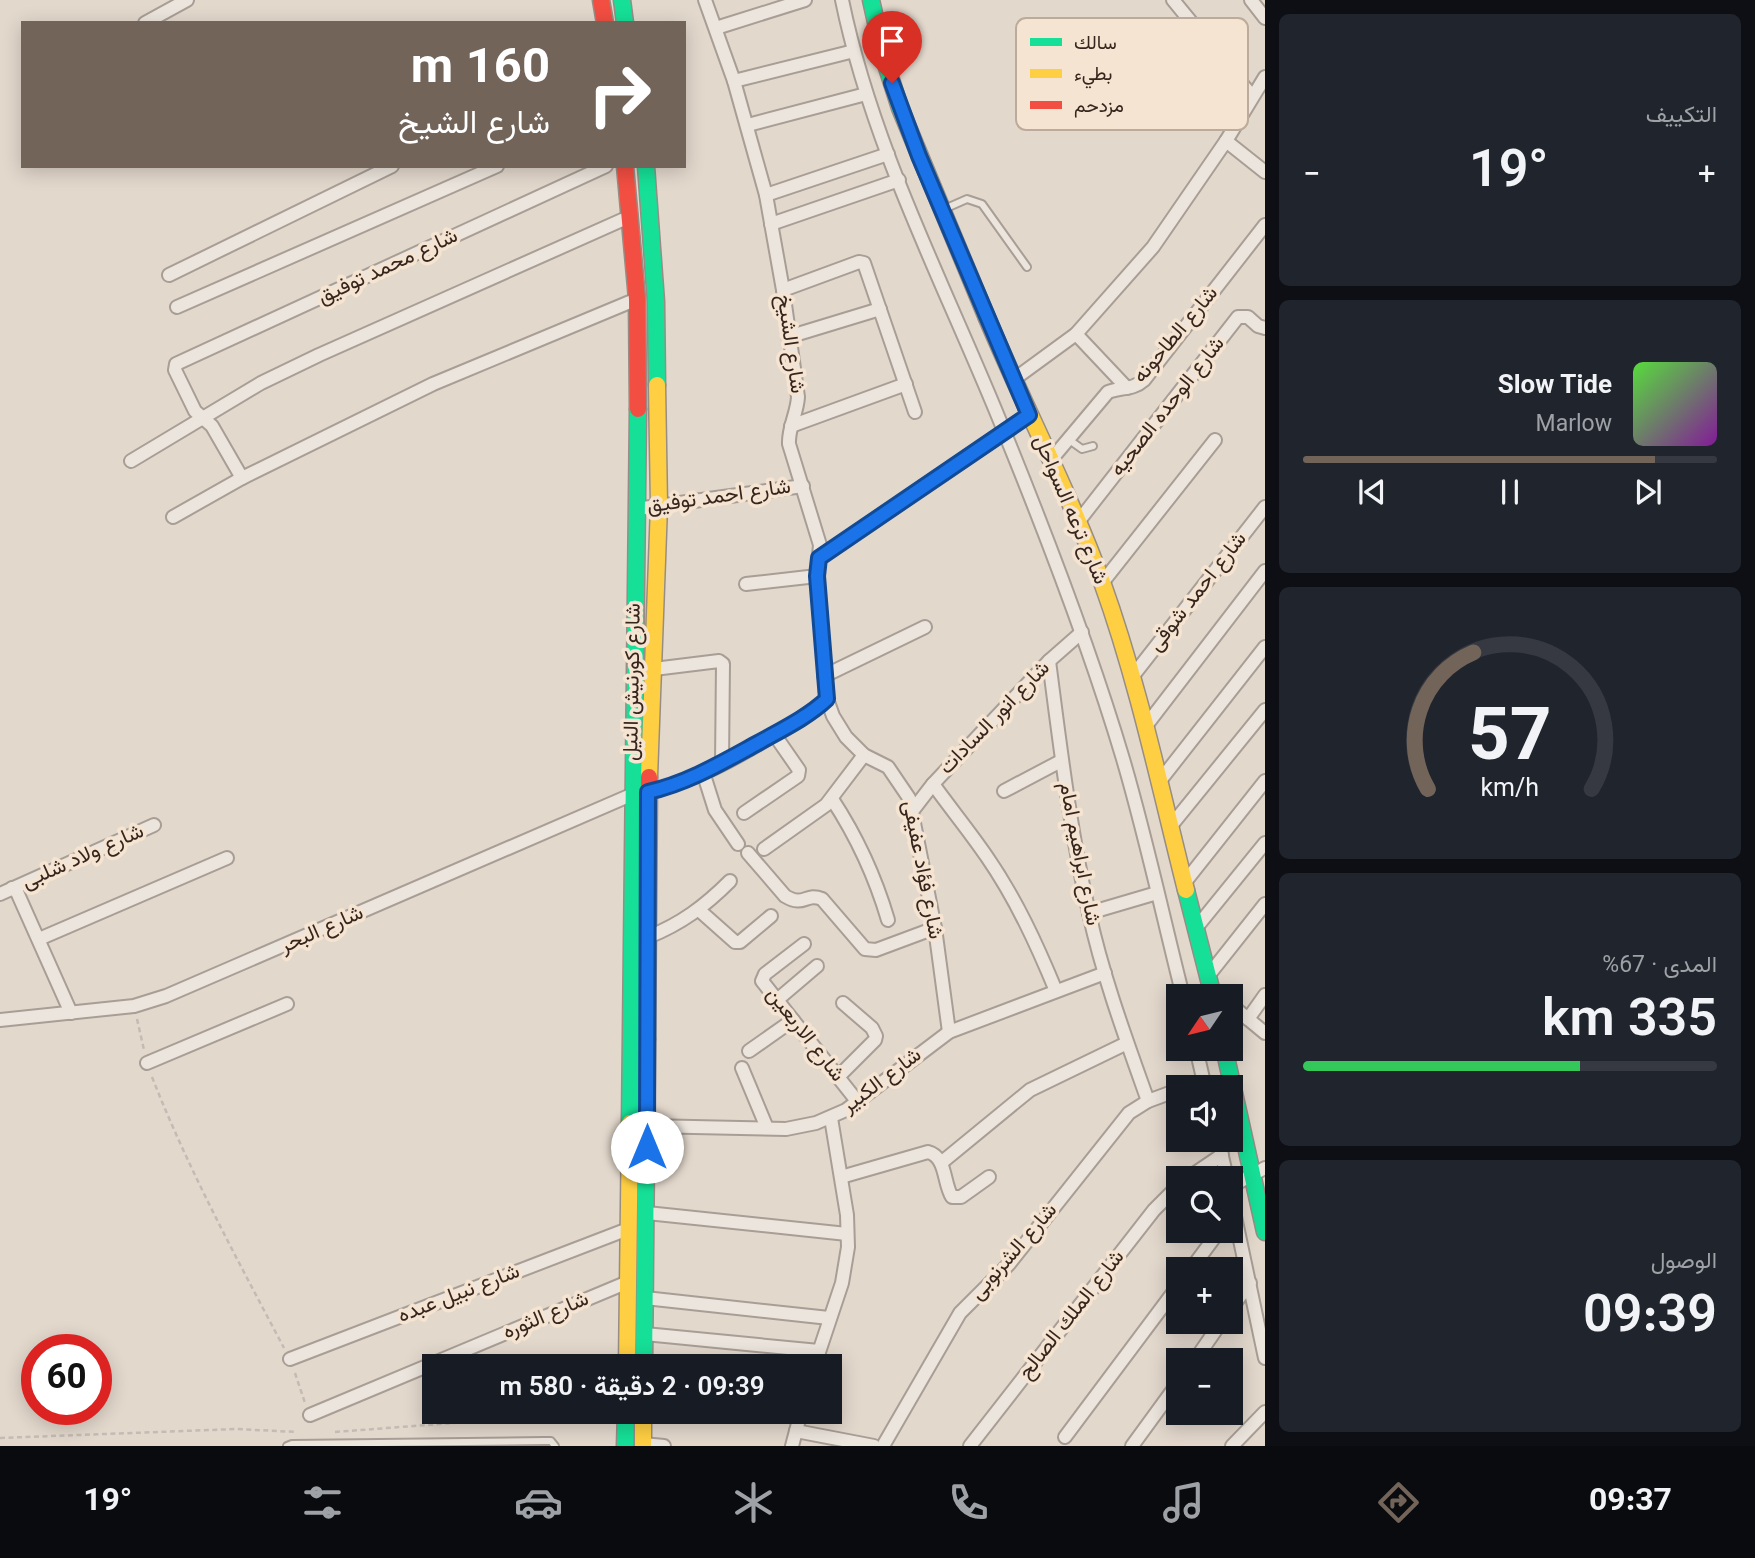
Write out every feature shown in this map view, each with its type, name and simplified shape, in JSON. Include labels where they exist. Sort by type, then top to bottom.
[{"type":"main road","points":[[601,0],[605,21]]},
{"type":"main road","points":[[622,0],[625,21]]},
{"type":"main road","name":"شارع ترعه السواحل","points":[[871,0],[884,58],[900,108],[1013,380],[1078,522],[1102,583],[1132,677],[1212,984]]},
{"type":"main road","name":"شارع كورنيش النيل","points":[[625,168],[637,299],[627,1354]]},
{"type":"main road","name":"شارع كورنيش النيل","points":[[644,1354],[648,792],[659,506],[656,302],[646,168]]},
{"type":"main road","points":[[629,1048],[648,1049]]},
{"type":"main road","points":[[1228,1061],[1258,1171],[1264,1223]]},
{"type":"main road","points":[[625,1446],[626,1424]]},
{"type":"main road","points":[[643,1424],[643,1445]]},
{"type":"street","points":[[149,21],[187,0]]},
{"type":"street","name":"شارع الشيخ","points":[[705,0],[748,125],[765,195],[783,290],[798,397],[789,444],[817,533],[817,576],[827,699]]},
{"type":"street","points":[[716,27],[804,0]]},
{"type":"street","name":"شارع ترعه السواحل","points":[[842,0],[853,51],[887,154],[1004,431],[1082,632],[1124,761],[1180,984]]},
{"type":"street","points":[[1173,0],[1188,18]]},
{"type":"street","points":[[1251,0],[1265,18]]},
{"type":"street","points":[[734,81],[853,51]]},
{"type":"street","points":[[1248,103],[1265,77]]},
{"type":"street","points":[[1248,91],[1252,96]]},
{"type":"street","points":[[748,125],[866,94]]},
{"type":"street","points":[[1013,380],[1076,334],[1153,247],[1232,130]]},
{"type":"street","points":[[1226,141],[1265,172]]},
{"type":"street","points":[[765,195],[887,154]]},
{"type":"street","points":[[169,275],[388,168]]},
{"type":"street","points":[[177,307],[493,168]]},
{"type":"street","name":"شارع محمد توفيق","points":[[203,417],[195,411],[175,370],[178,363],[602,168]]},
{"type":"street","points":[[771,224],[899,180]]},
{"type":"street","points":[[131,461],[261,383],[631,216]]},
{"type":"street","name":"شارع الطاحونه","points":[[1050,461],[1108,392],[1137,386],[1144,380],[1265,225]]},
{"type":"street","points":[[783,290],[862,262],[915,412]]},
{"type":"street","points":[[173,517],[242,478],[433,384],[637,299]]},
{"type":"street","points":[[788,337],[880,309]]},
{"type":"street","name":"شارع الوحده الصحيه","points":[[1078,522],[1238,317],[1248,317],[1258,326],[1265,328]]},
{"type":"street","points":[[1076,334],[1127,388]]},
{"type":"street","points":[[791,426],[906,384]]},
{"type":"street","points":[[819,558],[1029,415]]},
{"type":"street","points":[[203,417],[212,426],[242,478]]},
{"type":"street","points":[[1102,583],[1215,440]]},
{"type":"street","name":"شارع احمد توفيق","points":[[636,509],[803,486]]},
{"type":"street","name":"شارع احمد شوقى","points":[[1132,677],[1265,507]]},
{"type":"street","points":[[1144,727],[1265,570]]},
{"type":"street","points":[[746,584],[817,576]]},
{"type":"street","points":[[824,676],[925,627]]},
{"type":"street","name":"شارع انور السادات","points":[[913,810],[933,784],[1049,660],[1082,632]]},
{"type":"street","points":[[1159,782],[1265,647]]},
{"type":"street","name":"شارع ابراهيم امام","points":[[1049,660],[1062,761],[1089,913],[1105,973],[1148,1101]]},
{"type":"street","points":[[654,669],[719,661],[723,664],[722,762]]},
{"type":"street","points":[[648,792],[674,785],[703,772],[774,734],[827,699]]},
{"type":"street","name":"شارع فؤاد عفيفى","points":[[827,699],[839,727],[864,755],[888,767],[903,786],[913,810],[935,928],[949,1032]]},
{"type":"street","points":[[1170,827],[1265,710]]},
{"type":"street","points":[[744,813],[798,776],[799,770],[774,734]]},
{"type":"street","points":[[764,849],[831,799],[864,755]]},
{"type":"street","points":[[1004,791],[1062,761]]},
{"type":"street","points":[[703,772],[715,810],[738,844]]},
{"type":"street","points":[[1185,882],[1265,781]]},
{"type":"street","points":[[933,784],[988,858],[1014,901],[1037,945],[1056,991]]},
{"type":"street","name":"شارع البحر","points":[[0,1020],[134,1006],[203,981],[631,795]]},
{"type":"street","points":[[831,799],[846,821],[871,869],[888,920]]},
{"type":"street","name":"شارع ولاد شلبى","points":[[6,891],[154,825]]},
{"type":"street","points":[[1196,928],[1265,843]]},
{"type":"street","points":[[748,853],[785,896],[793,901],[802,902],[817,897],[822,899],[865,949],[876,950],[935,928]]},
{"type":"street","points":[[38,939],[227,858]]},
{"type":"street","points":[[648,937],[675,926],[699,910],[730,881]]},
{"type":"street","points":[[6,891],[17,892],[71,1013]]},
{"type":"street","points":[[1089,913],[1157,893]]},
{"type":"street","points":[[1216,984],[1265,904]]},
{"type":"street","points":[[699,910],[735,942],[740,942],[771,916]]},
{"type":"street","name":"شارع الاربعين","points":[[804,944],[762,977],[764,985],[858,1101]]},
{"type":"street","points":[[777,1000],[817,966]]},
{"type":"street","name":"شارع الكبير","points":[[647,1126],[801,1127],[831,1118],[858,1101],[949,1032],[1105,973]]},
{"type":"street","points":[[1248,1019],[1265,995]]},
{"type":"street","points":[[838,1077],[876,1036],[872,1028],[843,1003]]},
{"type":"street","points":[[147,1063],[287,1004]]},
{"type":"street","points":[[1243,1015],[1265,1033]]},
{"type":"street","points":[[749,1051],[793,1020]]},
{"type":"street","points":[[941,1163],[1030,1090],[1127,1043]]},
{"type":"street","points":[[742,1068],[767,1128]]},
{"type":"street","name":"شارع الشرنوبى","points":[[883,1446],[960,1313],[1009,1264],[1125,1117],[1148,1101],[1166,1094]]},
{"type":"street","points":[[818,1354],[842,1283],[848,1234],[831,1118]]},
{"type":"street","points":[[841,1177],[928,1152],[935,1154],[941,1163],[952,1197],[961,1197],[989,1177]]},
{"type":"street","points":[[1221,1152],[1224,1166]]},
{"type":"street","points":[[1206,1166],[1222,1155]]},
{"type":"street","name":"شارع الملك الصالح","points":[[977,1444],[1154,1210],[1166,1198]]},
{"type":"street","points":[[647,1213],[848,1234]]},
{"type":"street","name":"شارع نبيل عبده","points":[[290,1359],[628,1229]]},
{"type":"street","points":[[1240,1243],[1265,1358]]},
{"type":"street","name":"شارع الثوره","points":[[310,1415],[628,1282]]},
{"type":"street","points":[[1243,1292],[1250,1283]]},
{"type":"street","points":[[645,1298],[829,1318]]},
{"type":"street","points":[[1065,1437],[1166,1302]]},
{"type":"street","points":[[645,1334],[819,1351]]},
{"type":"street","points":[[1132,1446],[1166,1399]]},
{"type":"street","points":[[1232,1446],[1265,1412]]},
{"type":"street","points":[[792,1446],[798,1424]]},
{"type":"street","points":[[796,1431],[874,1446]]},
{"type":"street","points":[[643,1445],[664,1446]]},
{"type":"lane","points":[[942,211],[967,199],[982,204],[1027,267]]},
{"type":"lane","points":[[1068,439],[1082,449],[1093,446]]},
{"type":"lane","points":[[287,1446],[544,1441],[551,1441],[555,1446]]},
{"type":"path","points":[[134,1006],[147,1063],[193,1171],[290,1359],[310,1415]]},
{"type":"path","points":[[329,1432],[436,1424]]},
{"type":"path","points":[[0,1438],[236,1429],[303,1432]]},
{"type":"traffic: fast","points":[[622,0],[625,21]]},
{"type":"traffic: fast","points":[[871,0],[884,58],[900,108],[987,318]]},
{"type":"traffic: fast","points":[[646,168],[656,302],[657,385]]},
{"type":"traffic: fast","points":[[630,1123],[638,409]]},
{"type":"traffic: fast","points":[[1186,890],[1210,984]]},
{"type":"traffic: fast","points":[[644,1354],[647,1039]]},
{"type":"traffic: fast","points":[[1227,1061],[1265,1232]]},
{"type":"traffic: fast","points":[[625,1446],[626,1424]]},
{"type":"traffic: slow","points":[[987,318],[1102,582],[1138,696],[1186,890]]},
{"type":"traffic: slow","points":[[649,777],[659,506],[657,385]]},
{"type":"traffic: slow","points":[[627,1354],[630,1123]]},
{"type":"traffic: slow","points":[[643,1424],[643,1446]]},
{"type":"traffic: jam","points":[[601,0],[605,21]]},
{"type":"traffic: jam","points":[[625,168],[637,299],[638,409]]},
{"type":"traffic: jam","points":[[647,1039],[649,777]]},
{"type":"route","points":[[647,1147],[648,792],[674,785],[722,762],[820,706],[827,699],[817,576],[819,558],[1029,415],[919,156],[892,83]]}]
